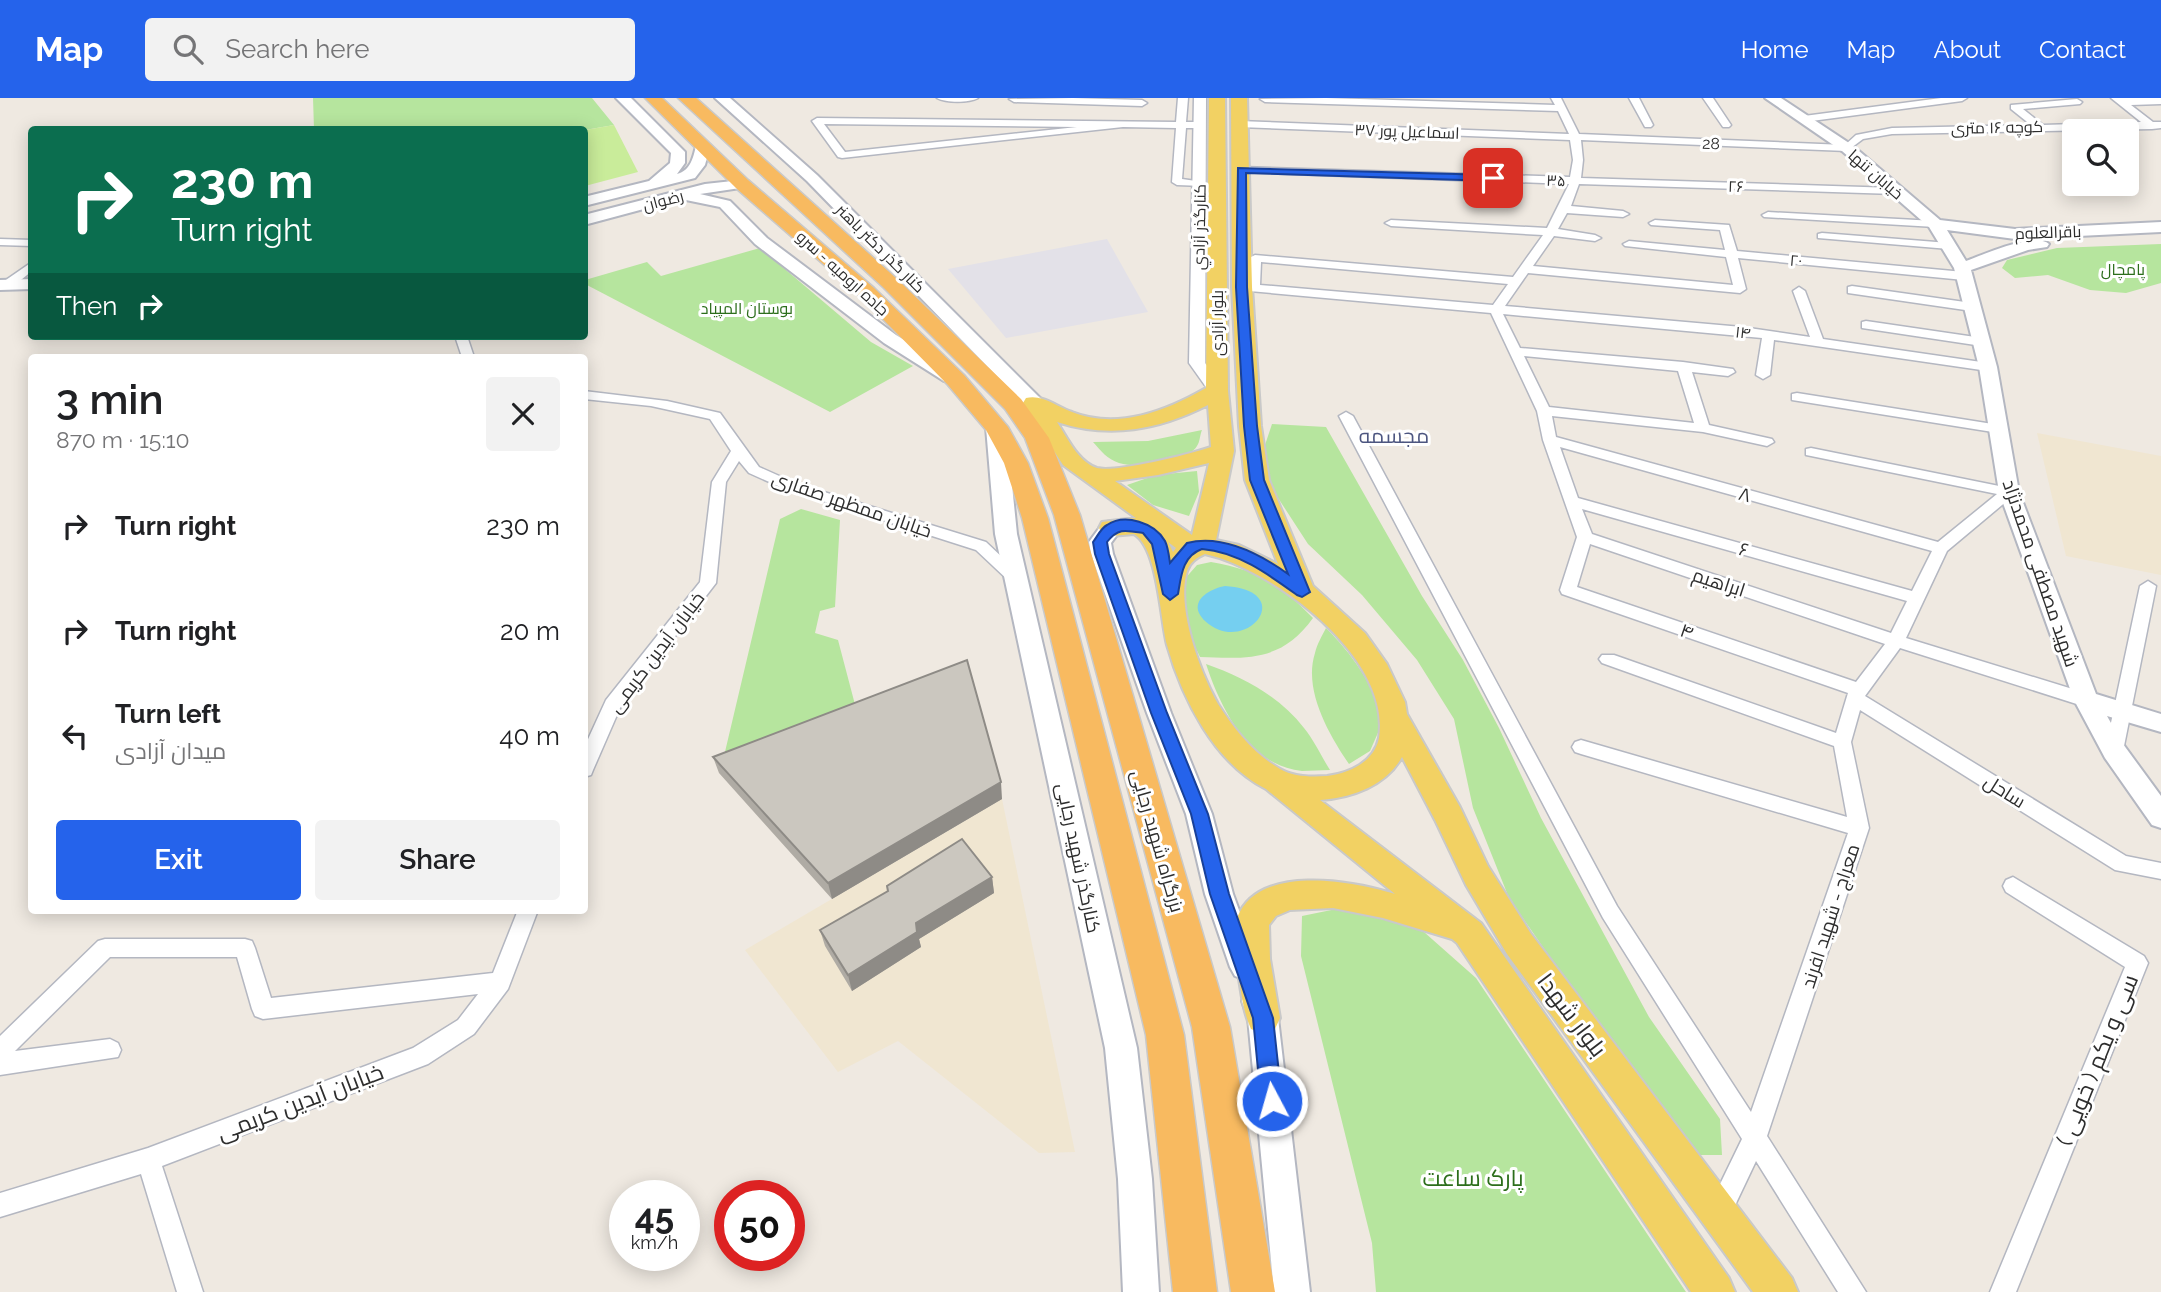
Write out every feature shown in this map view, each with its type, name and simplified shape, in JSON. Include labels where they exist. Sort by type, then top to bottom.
[{"type":"highway","name":"جاده ارومیه - سرو","points":[[653,98],[742,184],[867,292],[956,380],[1014,411]]},
{"type":"highway","name":"جاده ارومیه - سرو","points":[[686,98],[891,284],[1014,411],[1016,463]]},
{"type":"highway","points":[[866,233],[891,284]]},
{"type":"highway","name":"بزرگراه شهید رجایی","points":[[1014,411],[1037,438],[1067,514],[1211,1027],[1253,1292]]},
{"type":"highway","name":"بزرگراه شهید رجایی","points":[[1016,463],[1035,518],[1165,1035],[1195,1292]]},
{"type":"main road","points":[[623,98],[678,152],[679,163],[675,170],[652,184]]},
{"type":"main road","name":"کنار گذر دکتر باهنر","points":[[722,98],[812,178],[866,233],[1014,411]]},
{"type":"main road","name":"بلوار آزادی","points":[[1197,546],[1223,451],[1217,391],[1217,98]]},
{"type":"main road","name":"بلوار آزادی","points":[[1239,98],[1248,288],[1250,426],[1257,480],[1302,592]]},
{"type":"main road","name":"خیابان تنها","points":[[1772,98],[1847,148],[1935,224],[1963,272]]},
{"type":"main road","name":"رضوان","points":[[588,201],[690,175],[698,164],[703,146]]},
{"type":"main road","points":[[690,175],[709,179],[711,184],[705,188]]},
{"type":"main road","points":[[725,204],[742,184]]},
{"type":"main road","name":"رضوان","points":[[588,219],[705,188],[742,184]]},
{"type":"main road","points":[[684,195],[725,204],[761,241],[890,339],[956,380]]},
{"type":"main road","name":"باقرالعلوم","points":[[1935,224],[2015,234],[2161,227]]},
{"type":"main road","name":"باقرالعلوم","points":[[1963,272],[2025,246],[2161,239]]},
{"type":"main road","name":"شهید مصطفی محمدنژاد","points":[[1963,272],[1988,367],[2009,492],[2086,700],[2115,751],[2161,817]]},
{"type":"main road","points":[[2,289],[28,285]]},
{"type":"main road","points":[[2,289],[28,297]]},
{"type":"main road","points":[[1014,411],[1072,420],[1133,424],[1184,412],[1217,391]]},
{"type":"main road","points":[[1014,411],[1071,460],[1197,546],[1215,545],[1241,553],[1275,572],[1330,613],[1359,646],[1380,676],[1393,700],[1395,719],[1391,751],[1381,765],[1367,776],[1348,784],[1327,788],[1304,788],[1270,778]]},
{"type":"main road","name":"کنارگذر شهید رجایی","points":[[1014,411],[1006,534],[1121,1048],[1135,1180],[1141,1292]]},
{"type":"main road","points":[[1092,475],[1168,468],[1223,451]]},
{"type":"main road","name":"بلوار شهدا","points":[[1111,528],[1122,525],[1136,526],[1147,529],[1154,535],[1170,594],[1172,616],[1184,654],[1208,711],[1250,763],[1469,933],[1714,1292]]},
{"type":"main road","points":[[1111,528],[1100,542],[1102,554],[1159,713],[1199,814],[1219,894],[1263,1018]]},
{"type":"main road","points":[[1170,594],[1176,564],[1197,546]]},
{"type":"main road","points":[[2086,700],[2161,723]]},
{"type":"main road","name":"بلوار شهدا","points":[[1395,719],[1449,816],[1477,875],[1519,944],[1778,1292]]},
{"type":"main road","points":[[1292,1292],[1263,1018],[1253,958],[1252,921],[1265,906],[1286,897],[1338,894],[1397,909],[1469,933]]},
{"type":"street","points":[[942,98],[973,99]]},
{"type":"street","points":[[1183,98],[1177,182],[1199,184]]},
{"type":"street","name":"کنارگذر آزادي","points":[[1200,98],[1197,363],[1217,391]]},
{"type":"street","points":[[1634,98],[1648,125]]},
{"type":"street","points":[[1708,98],[1726,125]]},
{"type":"street","points":[[1804,119],[1962,98]]},
{"type":"street","points":[[1014,99],[1082,99],[1142,103]]},
{"type":"street","points":[[1265,99],[1558,103],[1575,138],[1577,180],[1552,232],[1513,281],[1496,311],[1544,411],[1550,440],[1585,537]]},
{"type":"street","points":[[2120,100],[2161,101]]},
{"type":"street","points":[[2120,100],[2157,125]]},
{"type":"street","points":[[2039,126],[2014,107],[2077,102]]},
{"type":"street","points":[[1120,125],[842,155],[817,121],[1200,125]]},
{"type":"street","points":[[973,123],[984,140]]},
{"type":"street","name":"اسماعیل پور ۳۷","points":[[1239,124],[1575,138]]},
{"type":"street","name":"کوچه ۱۶ متری","points":[[1847,148],[1860,137],[1892,131],[2157,125]]},
{"type":"street","name":"28","points":[[1575,138],[1847,148]]},
{"type":"street","name":"۳۵","points":[[1241,170],[1577,180]]},
{"type":"street","name":"۲۶","points":[[1577,180],[1895,191]]},
{"type":"street","points":[[1562,209],[1623,214]]},
{"type":"street","points":[[1768,215],[1935,224]]},
{"type":"street","points":[[1391,223],[1552,232],[1595,239]]},
{"type":"street","points":[[1525,269],[1740,289],[1725,228],[1656,223]]},
{"type":"street","points":[[1822,236],[1949,246]]},
{"type":"street","points":[[0,242],[28,243]]},
{"type":"street","name":"۲۰","points":[[1629,244],[1963,272]]},
{"type":"street","points":[[1248,288],[1255,258],[1513,281]]},
{"type":"street","points":[[2,289],[28,268]]},
{"type":"street","name":"۱۴","points":[[1248,288],[1768,334],[1988,367]]},
{"type":"street","points":[[1852,290],[1972,307]]},
{"type":"street","points":[[1799,291],[1818,340]]},
{"type":"street","points":[[1866,325],[1982,342]]},
{"type":"street","points":[[1763,374],[1767,360],[1768,334]]},
{"type":"street","points":[[1518,352],[1728,372]]},
{"type":"street","points":[[1683,366],[1703,428]]},
{"type":"street","name":"خیابان ممظهر صفاری","points":[[588,395],[657,401],[715,416],[754,470],[790,486],[981,546]]},
{"type":"street","points":[[1797,397],[1998,429]]},
{"type":"street","points":[[1544,411],[1703,428],[1767,442]]},
{"type":"street","points":[[1346,416],[1583,864],[1853,1292]]},
{"type":"street","name":"۸","points":[[1550,440],[1941,548]]},
{"type":"street","name":"خیابان آیدین کریمی","points":[[588,761],[612,705],[708,583],[719,482],[738,451]]},
{"type":"street","points":[[1811,452],[2009,492]]},
{"type":"street","name":"معراج - شهید افرند","points":[[1719,1211],[1754,1139],[1859,828],[1842,742],[1857,694],[1896,641],[1941,548],[2009,492]]},
{"type":"street","name":"۶","points":[[1571,501],[1918,598]]},
{"type":"street","points":[[1006,534],[981,546],[1016,578]]},
{"type":"street","name":"ابراهیم","points":[[1585,537],[1896,641],[2086,700]]},
{"type":"street","name":"۴","points":[[1585,537],[1568,590],[1857,694]]},
{"type":"street","points":[[2115,751],[2148,586]]},
{"type":"street","points":[[1608,659],[1842,742]]},
{"type":"street","name":"ساحل","points":[[1857,694],[2122,864],[2161,871]]},
{"type":"street","points":[[1581,747],[1859,828]]},
{"type":"street","name":"سی و یکم ( خویی )","points":[[2004,1292],[2137,963],[2013,886]]},
{"type":"street","name":"خیابان آیدین کریمی","points":[[0,1205],[148,1160],[420,1056],[466,1027],[500,982],[526,914]]},
{"type":"street","points":[[0,1051],[105,948],[245,948],[263,1009],[500,982]]},
{"type":"street","points":[[0,1065],[110,1050]]},
{"type":"street","points":[[148,1160],[190,1292]]},
{"type":"shaded area","points":[[1107,239],[1148,312],[1006,338],[948,269]]},
{"type":"shaded area","points":[[2037,433],[2161,456],[2161,575],[2066,556]]},
{"type":"shaded area","points":[[1002,799],[1075,1152],[1039,1153],[898,1041],[838,1072],[745,950]]},
{"type":"green space","points":[[313,98],[592,98],[614,125],[588,129],[588,126],[314,126]]},
{"type":"green space","points":[[614,125],[638,172],[588,185],[588,129]]},
{"type":"green space","name":"پامچال","points":[[2161,244],[2161,283],[2126,293],[2090,290],[2048,275],[2015,278],[2002,268],[2007,260],[2057,248]]},
{"type":"green space","name":"بوستان المپیاد","points":[[760,248],[871,342],[913,366],[830,412],[588,286],[588,279],[647,262],[661,276]]},
{"type":"green space","points":[[1272,424],[1326,427],[1422,596],[1463,660],[1499,728],[1541,818],[1649,1017],[1720,1119],[1722,1155],[1687,1155],[1509,898],[1473,808],[1454,719],[1417,660],[1362,595],[1308,544],[1267,481],[1263,451]]},
{"type":"green space","points":[[1202,430],[1198,444],[1191,452],[1161,464],[1127,465],[1104,454],[1093,442],[1148,441]]},
{"type":"green space","points":[[1197,471],[1199,492],[1189,516],[1153,505],[1127,485],[1156,475]]},
{"type":"green space","points":[[801,509],[840,520],[835,607],[820,611],[815,633],[838,640],[858,716],[720,773],[780,519]]},
{"type":"green space","points":[[1211,562],[1242,569],[1267,580],[1313,618],[1289,643],[1277,650],[1249,657],[1200,657],[1188,632],[1182,582],[1197,565]]},
{"type":"green space","points":[[1326,628],[1345,648],[1360,670],[1384,719],[1370,751],[1349,764],[1326,726],[1312,682],[1315,653]]},
{"type":"green space","points":[[1206,664],[1260,689],[1283,706],[1308,733],[1330,770],[1302,771],[1283,767],[1266,758],[1239,732],[1220,699]]},
{"type":"green space","name":"پارک ساعت","points":[[1346,907],[1424,932],[1476,978],[1686,1292],[1376,1292],[1372,1243],[1301,956],[1302,916]]},
{"type":"water","points":[[1225,586],[1247,590],[1259,599],[1262,609],[1258,619],[1249,628],[1236,632],[1220,630],[1205,621],[1200,614],[1198,603],[1202,598],[1212,590]]},
{"type":"building","points":[[967,660],[1001,782],[828,883],[713,757]]},
{"type":"building","points":[[962,839],[992,877],[916,923],[917,932],[848,975],[820,930],[888,891],[887,886]]},
{"type":"district","name":"مجسمه","points":[[1394,436]]},
{"type":"route","points":[[1272,1101],[1263,1018],[1219,894],[1199,814],[1159,713],[1100,542],[1111,528],[1122,525],[1147,529],[1158,543],[1170,594],[1176,564],[1192,547],[1202,545],[1215,545],[1241,553],[1275,572],[1302,592],[1257,480],[1250,426],[1241,287],[1241,170],[1493,178]]}]
